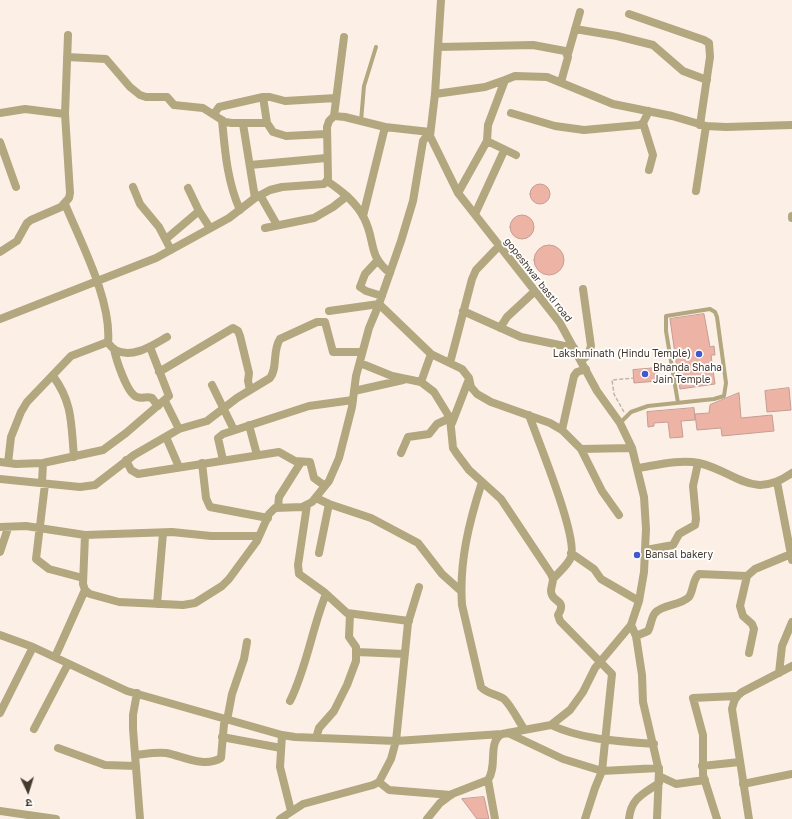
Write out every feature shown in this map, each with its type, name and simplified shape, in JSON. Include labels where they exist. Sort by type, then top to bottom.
[{"type":"street","points":[[85,590],[98,597],[119,602],[190,605],[222,586],[259,536],[272,511],[278,507],[307,505],[316,498],[325,486],[339,458],[353,400],[362,352],[369,328],[381,300],[413,201],[423,141],[430,134],[435,94],[435,67],[438,47],[440,0]]},
{"type":"street","points":[[561,82],[580,12]]},
{"type":"street","points":[[629,14],[709,43],[710,53],[696,191]]},
{"type":"street","points":[[575,29],[617,36],[653,45],[683,71],[707,80]]},
{"type":"street","points":[[0,252],[17,241],[27,223],[31,220],[65,204],[70,193],[65,114],[68,35]]},
{"type":"street","points":[[327,181],[326,134],[329,121],[334,116],[344,37]]},
{"type":"street","points":[[438,47],[533,45],[565,51],[568,54]]},
{"type":"street","points":[[67,57],[106,59],[130,87],[140,95],[146,97],[167,97],[174,105],[203,108],[222,120],[244,124],[267,123]]},
{"type":"street","points":[[435,94],[485,87],[515,76],[536,76],[561,82],[613,104],[649,111],[703,125],[726,127],[792,125]]},
{"type":"street","points":[[458,193],[487,141],[488,125],[505,80]]},
{"type":"street","points":[[214,114],[219,107],[263,97],[270,97],[285,101],[336,98]]},
{"type":"street","points":[[263,97],[267,123],[273,132],[280,135],[326,134]]},
{"type":"street","points":[[0,113],[25,109],[65,114]]},
{"type":"street","points":[[510,113],[555,126],[584,130],[639,125],[643,123],[649,111]]},
{"type":"street","points":[[334,116],[430,134]]},
{"type":"street","points":[[222,120],[229,180],[240,210]]},
{"type":"street","points":[[643,123],[652,150],[652,159],[649,170]]},
{"type":"street","points":[[244,124],[250,165],[257,196],[277,225]]},
{"type":"street","points":[[363,216],[385,126]]},
{"type":"street","name":"gopeshwar basti road","points":[[0,635],[34,647],[106,682],[137,693],[282,735],[316,738],[396,741],[505,734],[551,725],[574,706],[599,663],[631,625],[639,601],[646,550],[644,497],[638,468],[632,448],[620,423],[597,391],[560,323],[458,193],[430,134]]},
{"type":"street","points":[[487,141],[516,154]]},
{"type":"street","points":[[0,142],[16,187]]},
{"type":"street","points":[[475,214],[503,153]]},
{"type":"street","points":[[250,165],[326,158]]},
{"type":"street","points":[[327,181],[347,196],[363,216],[377,261],[390,273]]},
{"type":"street","points":[[0,319],[97,282],[171,250],[240,210],[257,196],[282,188],[320,185],[327,181]]},
{"type":"street","points":[[133,186],[140,204],[159,227],[171,250]]},
{"type":"street","points":[[188,188],[199,211],[210,228]]},
{"type":"street","points":[[265,228],[314,218],[333,207],[347,196]]},
{"type":"street","points":[[65,204],[97,282],[107,314],[111,346],[121,373],[133,395],[136,397],[152,398],[162,403],[179,429]]},
{"type":"street","points":[[166,239],[199,211]]},
{"type":"street","points":[[450,363],[470,283],[476,270],[499,246]]},
{"type":"street","points":[[377,261],[366,274],[360,287],[381,300],[431,354],[462,369],[469,378],[473,391],[483,399],[550,423],[562,430],[581,448],[602,491],[619,514]]},
{"type":"street","points":[[581,361],[588,355],[591,346],[583,289]]},
{"type":"street","points":[[500,328],[507,317],[535,291]]},
{"type":"street","points":[[329,311],[381,300]]},
{"type":"street","points":[[463,312],[521,337],[574,348]]},
{"type":"street","points":[[0,479],[80,487],[95,485],[126,460],[179,429],[207,420],[224,407],[272,376],[276,344],[280,339],[318,322],[325,322],[332,352],[362,352]]},
{"type":"street","points":[[159,372],[233,328],[238,331],[240,336],[249,373],[248,381],[250,390]]},
{"type":"street","points":[[150,347],[169,396],[107,447],[93,453],[43,463],[4,462],[11,437],[21,412],[27,402],[71,356],[100,344],[133,352],[150,347],[167,337]]},
{"type":"street","points":[[421,382],[431,354]]},
{"type":"street","points":[[360,363],[392,376],[421,382],[434,392],[451,421],[453,448],[466,467],[500,499],[553,579]]},
{"type":"street","points":[[562,430],[574,376],[577,372],[586,369]]},
{"type":"street","points":[[53,376],[67,397],[71,418],[74,457]]},
{"type":"street","points":[[451,421],[469,378]]},
{"type":"street","points":[[354,391],[408,379]]},
{"type":"street","points":[[212,385],[234,430]]},
{"type":"street","points":[[223,460],[218,438],[234,430],[309,406],[353,400]]},
{"type":"street","points":[[529,415],[567,521],[571,540],[571,553],[568,562],[553,579],[551,591],[552,596],[561,605],[562,609],[558,616],[560,622],[599,663],[612,674],[607,739],[602,771],[594,788],[585,819]]},
{"type":"street","points":[[401,452],[408,437],[429,434],[437,424],[451,421]]},
{"type":"street","points":[[249,425],[257,454]]},
{"type":"street","points":[[166,437],[179,467]]},
{"type":"street","points":[[581,448],[632,448]]},
{"type":"street","points":[[126,460],[131,470],[138,474],[257,454],[279,452],[301,462],[310,462],[314,478],[325,486]]},
{"type":"street","points":[[278,507],[279,497],[301,462]]},
{"type":"street","points":[[638,468],[683,462],[698,463],[712,467],[753,485],[768,485],[777,482],[792,473]]},
{"type":"street","points":[[43,463],[44,483],[41,528],[36,559],[50,569],[83,578]]},
{"type":"street","points":[[202,463],[206,498],[210,507],[268,518]]},
{"type":"street","points":[[646,550],[673,545],[679,534],[695,525],[693,486],[698,463]]},
{"type":"street","points":[[482,482],[466,536],[461,591],[462,605],[481,687],[485,691],[498,695],[506,701],[524,730]]},
{"type":"street","points":[[749,653],[754,629],[752,624],[743,616],[740,606],[747,576],[755,569],[791,553],[777,482]]},
{"type":"street","points":[[316,498],[371,518],[418,542],[442,574],[461,591]]},
{"type":"street","points":[[319,553],[330,504]]},
{"type":"street","points":[[307,505],[298,570],[305,579],[326,594],[341,610],[350,614],[409,621]]},
{"type":"street","points":[[0,552],[4,528],[26,526],[85,535],[188,532],[211,536],[259,536]]},
{"type":"street","points":[[157,604],[163,532]]},
{"type":"street","points":[[54,657],[85,590],[83,578],[85,535]]},
{"type":"street","points":[[571,553],[594,569],[601,579],[639,601]]},
{"type":"street","points":[[636,636],[648,631],[653,615],[658,611],[690,596],[696,576],[699,574],[704,573],[747,576]]},
{"type":"street","points":[[280,819],[303,804],[373,785],[378,782],[391,759],[396,741],[404,654],[409,621],[419,587]]},
{"type":"street","points":[[290,701],[296,688],[314,625],[326,594]]},
{"type":"street","points":[[316,738],[319,728],[334,711],[347,686],[357,652],[349,637],[350,614]]},
{"type":"street","points":[[779,673],[782,646],[792,622]]},
{"type":"street","points":[[631,625],[636,636],[642,675],[643,702],[654,744],[659,776],[657,819]]},
{"type":"street","points":[[135,755],[166,753],[194,760],[217,760],[222,756],[222,737],[232,694],[244,659],[247,642]]},
{"type":"street","points":[[0,713],[34,647]]},
{"type":"street","points":[[357,652],[404,654]]},
{"type":"street","points":[[34,729],[68,664]]},
{"type":"street","points":[[717,819],[702,766],[703,735],[693,698],[736,696],[792,666]]},
{"type":"street","points":[[137,693],[133,715],[140,819]]},
{"type":"street","points":[[736,696],[732,709],[749,819]]},
{"type":"street","points":[[551,725],[570,733],[654,744]]},
{"type":"street","points":[[495,819],[488,780],[494,767],[495,739],[505,734],[563,759],[602,771],[659,776],[676,784],[705,780]]},
{"type":"street","points":[[282,735],[280,766],[291,811]]},
{"type":"street","points":[[222,737],[281,748]]},
{"type":"street","points":[[58,748],[105,765],[136,766]]},
{"type":"street","points":[[702,766],[740,762]]},
{"type":"street","points":[[743,784],[792,774]]},
{"type":"street","points":[[629,819],[632,805],[636,799],[659,776]]},
{"type":"street","points":[[427,819],[440,803],[451,795],[488,780]]},
{"type":"street","points":[[378,782],[389,790],[451,795]]},
{"type":"street","points":[[0,811],[56,819]]},
{"type":"lane","points":[[361,121],[364,86],[376,48]]},
{"type":"lane","points":[[620,423],[631,412],[648,406],[678,403],[714,399],[724,396],[726,383],[717,317],[715,312],[710,309],[666,316],[666,331],[678,403]]},
{"type":"path","points":[[627,416],[614,394],[612,380],[634,378]]},
{"type":"building","points":[[540,184],[547,187],[550,194],[547,201],[540,204],[533,201],[530,194],[533,187]]},
{"type":"building","points":[[522,215],[527,216],[533,222],[533,232],[527,238],[522,239],[517,238],[511,232],[510,227],[511,222],[517,216]]},
{"type":"building","points":[[549,245],[555,246],[563,254],[563,266],[555,274],[549,275],[543,274],[535,266],[534,260],[535,254],[543,246]]},
{"type":"building","points":[[704,314],[710,347],[714,346],[715,355],[711,355],[715,384],[680,389],[670,319]]},
{"type":"building","name":"Bhanda Shaha Jain Temple","points":[[657,368],[658,381],[634,383],[633,370]]},
{"type":"building","points":[[789,388],[791,410],[767,412],[765,391]]},
{"type":"building","points":[[739,393],[741,418],[772,415],[774,431],[722,436],[721,428],[697,430],[695,414],[709,413],[710,405]]},
{"type":"building","points":[[694,408],[695,420],[681,421],[683,437],[670,438],[668,422],[654,423],[654,426],[648,427],[647,412]]},
{"type":"building","points":[[484,797],[489,819],[477,819],[462,799]]},
{"type":"place","name":"Lakshminath (Hindu Temple)","points":[[699,354]]},
{"type":"place","name":"Bhanda Shaha Jain Temple","points":[[645,374]]},
{"type":"place","name":"Bansal bakery","points":[[637,555]]}]
